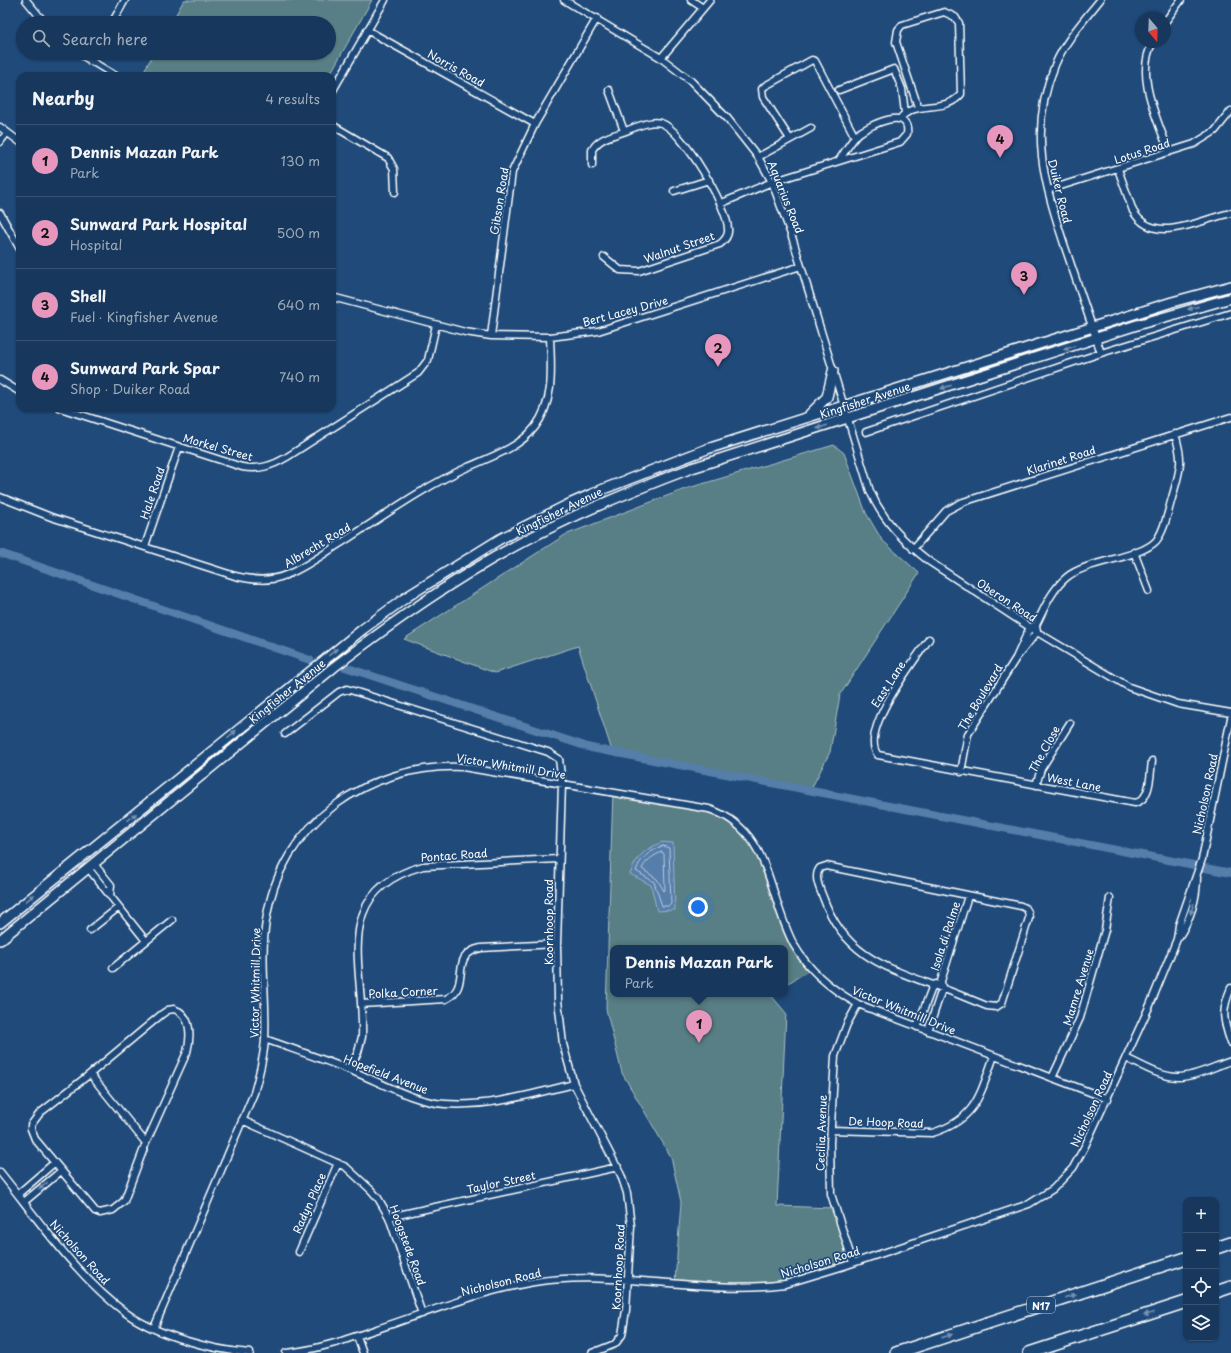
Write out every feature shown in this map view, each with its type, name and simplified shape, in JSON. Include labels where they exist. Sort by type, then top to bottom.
[{"type":"highway","points":[[1219,1247],[1231,1243]]},
{"type":"highway","name":"N17","points":[[896,1353],[1183,1259]]},
{"type":"highway","points":[[1219,1291],[1231,1287]]},
{"type":"highway","points":[[1029,1353],[1183,1303]]},
{"type":"street","points":[[26,0],[39,16]]},
{"type":"street","points":[[116,16],[125,0]]},
{"type":"street","points":[[336,85],[385,0]]},
{"type":"street","name":"Aquarius Road","points":[[564,0],[597,18],[661,58],[691,81],[716,105],[758,157],[772,182],[802,266],[832,371],[848,418]]},
{"type":"street","points":[[691,0],[703,8]]},
{"type":"street","points":[[661,58],[710,0]]},
{"type":"street","name":"Duiker Road","points":[[1100,0],[1069,41],[1056,63],[1049,81],[1042,112],[1040,151],[1048,190],[1101,353]]},
{"type":"street","points":[[1171,14],[1181,0]]},
{"type":"street","points":[[900,119],[905,113],[918,107],[931,107],[948,102],[958,98],[960,94],[959,22],[956,17],[944,12],[902,25],[896,37],[896,42],[918,107]]},
{"type":"street","name":"Gibson Road","points":[[491,336],[510,179],[514,166],[536,124],[597,18]]},
{"type":"street","name":"Norris Road","points":[[367,30],[536,124]]},
{"type":"street","points":[[1151,48],[1147,58],[1147,81],[1169,152]]},
{"type":"street","points":[[790,139],[763,97],[762,90],[765,86],[812,60],[814,61],[855,138]]},
{"type":"street","points":[[90,61],[109,72]]},
{"type":"street","points":[[839,90],[894,69],[902,89],[905,113]]},
{"type":"street","points":[[610,90],[624,131]]},
{"type":"street","name":"Lotus Road","points":[[1048,190],[1118,169],[1201,141],[1215,131],[1231,111]]},
{"type":"street","points":[[839,160],[855,138],[869,127],[892,119],[900,119]]},
{"type":"street","points":[[722,203],[772,182],[904,139],[907,134],[907,129],[900,119]]},
{"type":"street","name":"Walnut Street","points":[[592,165],[592,152],[597,143],[624,131],[649,123],[657,122],[666,125],[692,155],[709,180],[722,203],[728,232],[724,242],[716,247],[632,272],[620,270],[604,258]]},
{"type":"street","points":[[0,127],[16,139]]},
{"type":"street","points":[[336,127],[388,158],[394,169],[395,192]]},
{"type":"street","points":[[758,157],[811,128]]},
{"type":"street","points":[[0,142],[7,133]]},
{"type":"street","points":[[1118,169],[1133,211],[1137,218],[1149,227],[1169,230],[1231,213]]},
{"type":"street","points":[[674,191],[709,180]]},
{"type":"street","points":[[0,213],[16,242]]},
{"type":"street","name":"Bert Lacey Drive","points":[[336,298],[436,325],[491,336],[550,337],[598,331],[802,266]]},
{"type":"street","name":"Kingfisher Avenue","points":[[0,923],[363,629],[451,569],[513,532],[601,490],[701,451],[1172,302],[1231,286]]},
{"type":"street","name":"Kingfisher Avenue","points":[[0,940],[370,640],[423,602],[488,561],[573,516],[692,468],[1137,325],[1231,298]]},
{"type":"street","points":[[866,432],[1101,353],[1231,313]]},
{"type":"street","name":"Morkel Street","points":[[72,412],[249,468],[261,468],[273,465],[418,373],[428,360],[436,325]]},
{"type":"street","name":"Albrecht Road","points":[[0,497],[51,517],[245,579],[256,580],[276,578],[298,570],[439,481],[502,452],[528,435],[541,418],[550,394],[552,378],[550,337]]},
{"type":"street","points":[[804,418],[817,408],[827,397],[832,371]]},
{"type":"street","points":[[0,380],[16,390]]},
{"type":"street","name":"Klarinet Road","points":[[913,549],[946,511],[963,502],[1231,417]]},
{"type":"street","name":"Oberon Road","points":[[848,418],[874,501],[889,526],[913,549],[1110,678],[1145,694],[1178,704],[1231,713]]},
{"type":"street","name":"The Boulevard","points":[[960,772],[968,734],[1016,658],[1053,593],[1067,577],[1082,570],[1144,549],[1156,540],[1163,527],[1181,465],[1176,434]]},
{"type":"street","name":"Hale Road","points":[[144,546],[179,447]]},
{"type":"street","points":[[1134,552],[1149,591]]},
{"type":"street","name":"East Lane","points":[[929,639],[879,717],[873,746],[878,755],[885,758],[960,772]]},
{"type":"street","name":"Koornhoop Road","points":[[285,734],[338,692],[347,689],[554,754],[560,763],[562,784],[558,859],[557,944],[561,1034],[565,1057],[574,1084],[618,1167],[627,1193],[631,1226],[628,1280],[622,1335],[615,1344],[592,1353]]},
{"type":"street","name":"Nicholson Road","points":[[287,1353],[323,1347],[422,1314],[481,1296],[532,1283],[588,1278],[732,1288],[756,1288],[785,1284],[1015,1209],[1044,1196],[1061,1182],[1076,1163],[1108,1099],[1156,992],[1177,939],[1190,918],[1196,892],[1197,875],[1231,718]]},
{"type":"street","name":"The Close","points":[[1036,785],[1041,769],[1070,722]]},
{"type":"street","name":"West Lane","points":[[960,772],[1138,803],[1145,796],[1148,790],[1152,761]]},
{"type":"street","name":"Victor Whitmill Drive","points":[[154,1328],[259,1078],[265,1039],[264,944],[270,902],[280,874],[298,842],[331,807],[343,798],[371,783],[405,772],[426,768],[463,767],[709,808],[719,812],[738,823],[746,832],[761,855],[788,931],[798,950],[811,969],[829,987],[858,1004],[917,1028],[1108,1099]]},
{"type":"street","name":"Pontac Road","points":[[349,1070],[361,1044],[363,1025],[356,948],[360,920],[372,898],[382,886],[393,878],[423,866],[558,859]]},
{"type":"street","points":[[91,866],[111,885],[110,896],[146,941]]},
{"type":"street","points":[[823,867],[832,867],[1021,906],[1028,910],[1029,918],[1004,1000],[1000,1006],[987,1006],[934,985],[888,969],[852,945],[839,928],[825,904],[817,879],[818,870],[823,867]]},
{"type":"street","name":"Isola di Palme","points":[[928,1031],[942,989],[941,981],[968,896]]},
{"type":"street","name":"Mamre Avenue","points":[[1052,1078],[1080,1018],[1105,930],[1110,898]]},
{"type":"street","points":[[90,930],[119,907]]},
{"type":"street","points":[[113,968],[172,920]]},
{"type":"street","name":"Polka Corner","points":[[361,1004],[446,999],[455,993],[459,986],[463,959],[470,951],[482,948],[557,944]]},
{"type":"street","name":"Isola di Palme","points":[[917,1028],[934,985],[941,981]]},
{"type":"street","points":[[1231,988],[1224,1005],[1223,1018],[1231,1043]]},
{"type":"street","name":"Cecilia Avenue","points":[[853,1263],[831,1194],[831,1130],[836,1056],[839,1043],[858,1004]]},
{"type":"street","points":[[174,1009],[183,1014],[186,1019],[190,1038],[187,1052],[146,1143],[124,1201],[119,1206],[100,1213],[90,1207],[54,1163],[30,1129],[31,1125],[40,1113],[90,1074],[162,1014],[168,1010],[174,1009]]},
{"type":"street","name":"Hopefield Avenue","points":[[265,1039],[419,1098],[444,1104],[499,1102],[574,1084]]},
{"type":"street","name":"De Hoop Road","points":[[831,1130],[932,1133],[945,1129],[963,1119],[971,1111],[982,1090],[994,1056]]},
{"type":"street","points":[[1126,1058],[1160,1073],[1177,1077],[1193,1074],[1231,1061]]},
{"type":"street","points":[[90,1074],[146,1143]]},
{"type":"street","name":"Hoogstede Road","points":[[242,1120],[338,1163],[357,1176],[371,1190],[389,1217],[422,1314]]},
{"type":"street","points":[[18,1194],[54,1163]]},
{"type":"street","name":"Radyn Place","points":[[300,1252],[338,1163]]},
{"type":"street","name":"Taylor Street","points":[[389,1217],[618,1167]]},
{"type":"street","points":[[24,1202],[61,1171]]},
{"type":"street","name":"Nicholson Road","points":[[0,1172],[86,1277],[126,1313],[154,1328],[208,1350],[250,1353]]},
{"type":"street","points":[[357,1336],[363,1353]]},
{"type":"green space","points":[[184,0],[372,0],[331,72],[143,72],[150,60],[336,60],[336,16],[175,16]]},
{"type":"green space","points":[[834,445],[844,453],[866,513],[882,540],[919,573],[840,695],[830,752],[809,793],[613,754],[578,646],[495,673],[404,639],[565,535],[685,489]]},
{"type":"green space","points":[[613,790],[713,806],[739,825],[760,853],[794,944],[808,971],[788,983],[788,945],[610,945],[610,997],[773,997],[786,1013],[777,1206],[834,1208],[847,1259],[795,1279],[758,1285],[675,1282],[681,1202],[671,1157],[622,1073],[606,1009]]},
{"type":"water","points":[[662,842],[673,843],[675,910],[657,911],[651,885],[630,874],[638,858],[642,854]]},
{"type":"waterway","points":[[0,553],[310,660]]},
{"type":"waterway","points":[[345,667],[591,748],[1194,865]]},
{"type":"waterway","points":[[1205,868],[1231,873]]},
{"type":"place","name":"Sunward Park Spar","points":[[1000,158]]},
{"type":"place","name":"Shell","points":[[1024,295]]},
{"type":"place","name":"Sunward Park Hospital","points":[[718,367]]},
{"type":"place","name":"Dennis Mazan Park","points":[[699,1043]]}]
